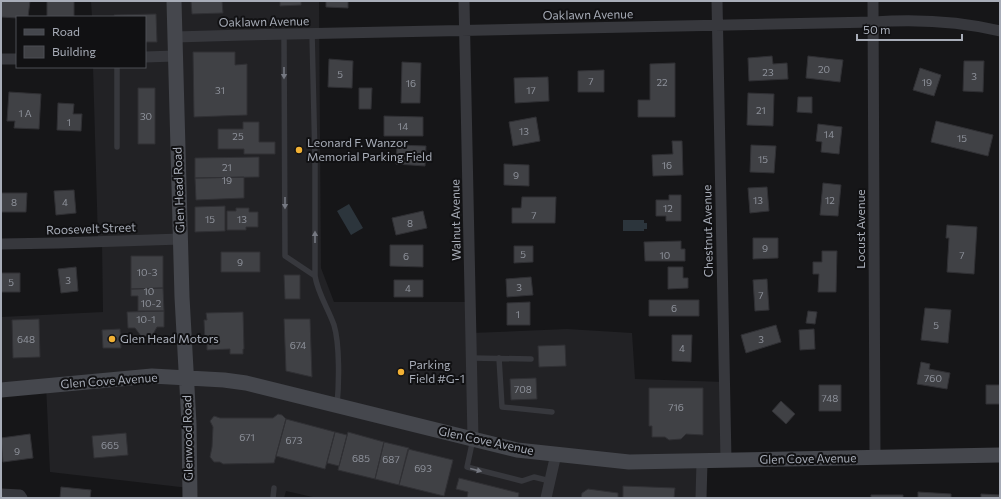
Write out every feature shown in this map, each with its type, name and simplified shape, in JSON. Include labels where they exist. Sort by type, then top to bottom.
[{"type":"main road","name":"Glen Head Road","points":[[174,1],[182,297],[186,378]]},
{"type":"main road","name":"Glen Cove Avenue","points":[[1,390],[152,376],[224,380],[246,383],[517,450],[629,462],[702,462],[726,460],[1000,455]]},
{"type":"main road","name":"Glenwood Road","points":[[186,378],[189,424],[190,498]]},
{"type":"street","name":"Walnut Avenue","points":[[464,1],[473,439]]},
{"type":"street","name":"Chestnut Avenue","points":[[717,1],[726,460]]},
{"type":"street","name":"Locust Avenue","points":[[873,1],[874,457]]},
{"type":"street","name":"Oaklawn Avenue","points":[[175,37],[874,22],[907,20],[954,22],[1000,31]]},
{"type":"street","points":[[146,57],[175,56]]},
{"type":"street","points":[[1,59],[16,59]]},
{"type":"street","name":"Roosevelt Street","points":[[1,244],[181,239]]},
{"type":"street","points":[[546,498],[556,454]]},
{"type":"street","points":[[701,498],[702,462]]},
{"type":"street","points":[[1,494],[20,495],[22,498]]},
{"type":"lane","points":[[312,33],[315,160],[315,276],[319,290],[331,316],[336,336],[339,388],[337,406]]},
{"type":"lane","points":[[284,34],[285,256],[315,276]]},
{"type":"lane","points":[[117,68],[117,147]]},
{"type":"lane","points":[[472,358],[532,359]]},
{"type":"lane","points":[[499,358],[502,407],[552,412]]},
{"type":"lane","points":[[473,439],[467,467],[522,481],[534,477],[550,481]]},
{"type":"lane","points":[[273,498],[274,488]]},
{"type":"shaded area","points":[[91,1],[319,1],[321,268],[334,302],[470,302],[471,333],[567,329],[632,333],[635,379],[725,382],[728,462],[698,463],[699,498],[317,498],[286,491],[284,498],[190,498],[189,488],[50,472],[46,385],[1,389],[1,317],[103,312],[102,242],[98,241],[93,68],[146,68],[146,16],[92,16]]},
{"type":"shaded area","points":[[349,204],[363,228],[351,235],[337,211]]},
{"type":"shaded area","points":[[623,220],[644,220],[644,223],[647,223],[647,229],[644,229],[644,231],[623,231]]},
{"type":"building","points":[[1,1],[30,1],[28,16],[16,16],[16,18],[1,17]]},
{"type":"building","points":[[47,1],[74,1],[74,16],[47,16]]},
{"type":"building","points":[[191,1],[222,1],[223,13],[192,14]]},
{"type":"building","points":[[280,1],[301,1],[301,5],[280,6]]},
{"type":"building","points":[[326,1],[348,1],[348,8],[326,7]]},
{"type":"building","points":[[156,14],[157,42],[146,42],[146,16],[114,15]]},
{"type":"building","points":[[193,52],[235,52],[235,65],[247,64],[247,115],[194,117]]},
{"type":"building","points":[[772,56],[773,64],[787,63],[788,79],[749,81],[748,58]]},
{"type":"building","points":[[808,56],[843,60],[840,82],[806,78]]},
{"type":"building","points":[[329,59],[353,61],[352,88],[328,87]]},
{"type":"building","points":[[964,61],[984,61],[983,92],[963,91]]},
{"type":"building","points":[[402,62],[421,63],[420,103],[401,103]]},
{"type":"building","points":[[675,63],[675,117],[638,117],[638,100],[650,100],[650,64]]},
{"type":"building","points":[[920,68],[941,75],[934,96],[913,90]]},
{"type":"building","points":[[604,70],[604,92],[578,92],[578,71]]},
{"type":"building","points":[[548,77],[549,101],[515,103],[514,78]]},
{"type":"building","points":[[138,88],[155,88],[155,144],[138,144]]},
{"type":"building","points":[[359,88],[372,88],[371,109],[359,109]]},
{"type":"building","points":[[9,92],[41,94],[39,129],[14,128],[15,121],[7,121]]},
{"type":"building","points":[[748,93],[774,94],[773,126],[747,125]]},
{"type":"building","points":[[798,97],[812,97],[812,113],[797,112]]},
{"type":"building","points":[[58,103],[74,104],[73,114],[82,114],[81,131],[57,130]]},
{"type":"building","points":[[384,116],[423,117],[423,136],[384,136]]},
{"type":"building","points":[[536,117],[540,141],[513,146],[509,122]]},
{"type":"building","points":[[936,121],[993,135],[988,156],[931,142]]},
{"type":"building","points":[[243,122],[259,122],[259,142],[275,142],[275,154],[244,154],[244,149],[218,149],[218,129],[243,129]]},
{"type":"building","points":[[818,124],[842,127],[839,154],[821,152],[822,142],[816,141]]},
{"type":"building","points":[[672,141],[682,141],[683,175],[653,176],[652,155],[673,154]]},
{"type":"building","points":[[397,145],[426,146],[425,166],[396,164]]},
{"type":"building","points":[[751,145],[776,146],[774,173],[750,172]]},
{"type":"building","points":[[259,157],[259,177],[195,178],[195,158]]},
{"type":"building","points":[[504,164],[529,165],[529,186],[504,185]]},
{"type":"building","points":[[244,177],[244,198],[196,200],[195,178]]},
{"type":"building","points":[[823,183],[841,185],[838,216],[820,215]]},
{"type":"building","points":[[767,187],[769,211],[750,213],[748,188]]},
{"type":"building","points":[[74,190],[76,213],[56,215],[54,191]]},
{"type":"building","points":[[1,193],[27,193],[26,212],[1,212]]},
{"type":"building","points":[[669,195],[681,195],[681,221],[666,221],[666,216],[656,216],[656,200],[669,200]]},
{"type":"building","points":[[522,197],[556,197],[555,223],[512,223],[512,208],[521,208]]},
{"type":"building","points":[[225,206],[225,231],[195,232],[195,207]]},
{"type":"building","points":[[236,208],[249,208],[249,212],[258,212],[258,227],[246,227],[246,230],[227,230],[227,211],[236,211]]},
{"type":"building","points":[[423,211],[427,228],[396,235],[392,218]]},
{"type":"building","points":[[947,225],[977,227],[974,274],[947,272],[949,238],[946,238]]},
{"type":"building","points":[[753,238],[778,238],[778,258],[753,259]]},
{"type":"building","points":[[681,241],[681,249],[685,249],[685,261],[645,261],[644,242]]},
{"type":"building","points":[[390,245],[423,245],[423,267],[390,266]]},
{"type":"building","points":[[514,246],[533,246],[533,262],[514,263]]},
{"type":"building","points":[[822,251],[837,251],[836,292],[818,292],[819,274],[813,274],[813,262],[822,262]]},
{"type":"building","points":[[221,252],[260,252],[260,272],[221,272]]},
{"type":"building","points":[[131,256],[163,256],[163,288],[131,289]]},
{"type":"building","points":[[76,267],[78,291],[61,293],[58,269]]},
{"type":"building","points":[[668,267],[683,267],[683,278],[688,278],[688,288],[668,289]]},
{"type":"building","points":[[1,273],[20,273],[20,292],[1,292]]},
{"type":"building","points":[[284,275],[300,275],[300,299],[285,299]]},
{"type":"building","points":[[531,277],[533,295],[507,297],[506,279]]},
{"type":"building","points":[[767,279],[769,310],[755,311],[753,280]]},
{"type":"building","points":[[394,280],[423,280],[423,297],[394,297]]},
{"type":"building","points":[[163,288],[164,311],[138,311],[138,296],[131,296],[131,289]]},
{"type":"building","points":[[649,300],[699,300],[699,316],[649,316]]},
{"type":"building","points":[[530,302],[530,325],[507,325],[507,303]]},
{"type":"building","points":[[925,308],[951,310],[948,343],[921,340]]},
{"type":"building","points":[[164,311],[164,327],[157,327],[152,336],[141,336],[135,328],[128,328],[127,312]]},
{"type":"building","points":[[808,311],[817,312],[815,324],[806,323]]},
{"type":"building","points":[[243,312],[243,354],[230,354],[230,349],[207,350],[204,320],[207,320],[206,313]]},
{"type":"building","points":[[39,319],[40,357],[13,358],[12,320]]},
{"type":"building","points":[[284,319],[310,319],[312,377],[286,371]]},
{"type":"building","points":[[776,325],[781,342],[746,353],[741,335]]},
{"type":"building","points":[[120,329],[121,348],[103,348],[102,330]]},
{"type":"building","points":[[814,329],[815,349],[800,350],[799,330]]},
{"type":"building","points":[[672,335],[692,335],[691,362],[672,361]]},
{"type":"building","points":[[565,345],[566,366],[539,367],[538,346]]},
{"type":"building","points":[[921,362],[930,364],[929,369],[950,373],[947,389],[917,384]]},
{"type":"building","points":[[536,378],[537,399],[511,400],[510,379]]},
{"type":"building","points":[[819,385],[841,385],[841,411],[819,411]]},
{"type":"building","points":[[986,385],[1000,385],[1000,404],[986,404]]},
{"type":"building","points":[[649,388],[703,388],[703,435],[686,434],[681,439],[669,440],[665,437],[652,437],[652,426],[649,426]]},
{"type":"building","points":[[781,401],[795,414],[786,424],[772,411]]},
{"type":"building","points":[[278,414],[282,415],[286,419],[274,463],[223,464],[220,462],[214,462],[210,457],[213,427],[210,421],[214,416],[220,418],[273,418]]},
{"type":"building","points":[[286,419],[335,432],[325,469],[276,456]]},
{"type":"building","points":[[335,432],[347,435],[339,466],[327,463]]},
{"type":"building","points":[[348,432],[384,442],[375,479],[338,470]]},
{"type":"building","points":[[126,433],[128,455],[94,458],[92,436]]},
{"type":"building","points":[[30,434],[33,458],[3,462],[1,438]]},
{"type":"building","points":[[384,442],[409,448],[399,485],[375,479]]},
{"type":"building","points":[[408,449],[453,460],[444,496],[399,485]]},
{"type":"building","points":[[459,478],[519,493],[518,498],[467,498],[468,492],[456,489]]},
{"type":"building","points":[[623,486],[675,488],[674,498],[623,498]]},
{"type":"building","points":[[61,487],[91,490],[90,498],[60,498]]},
{"type":"building","points":[[588,489],[618,493],[618,498],[581,498],[582,493]]},
{"type":"building","points":[[918,492],[951,494],[951,498],[918,498]]},
{"type":"building","points":[[981,494],[1000,495],[1000,498],[981,498]]},
{"type":"building","points":[[871,495],[903,495],[903,498],[871,498]]},
{"type":"place","name":"Leonard F. Wanzor Memorial Parking Field","points":[[299,150]]},
{"type":"place","name":"Glen Head Motors","points":[[112,339]]},
{"type":"place","name":"Parking Field #G-1","points":[[401,372]]}]
